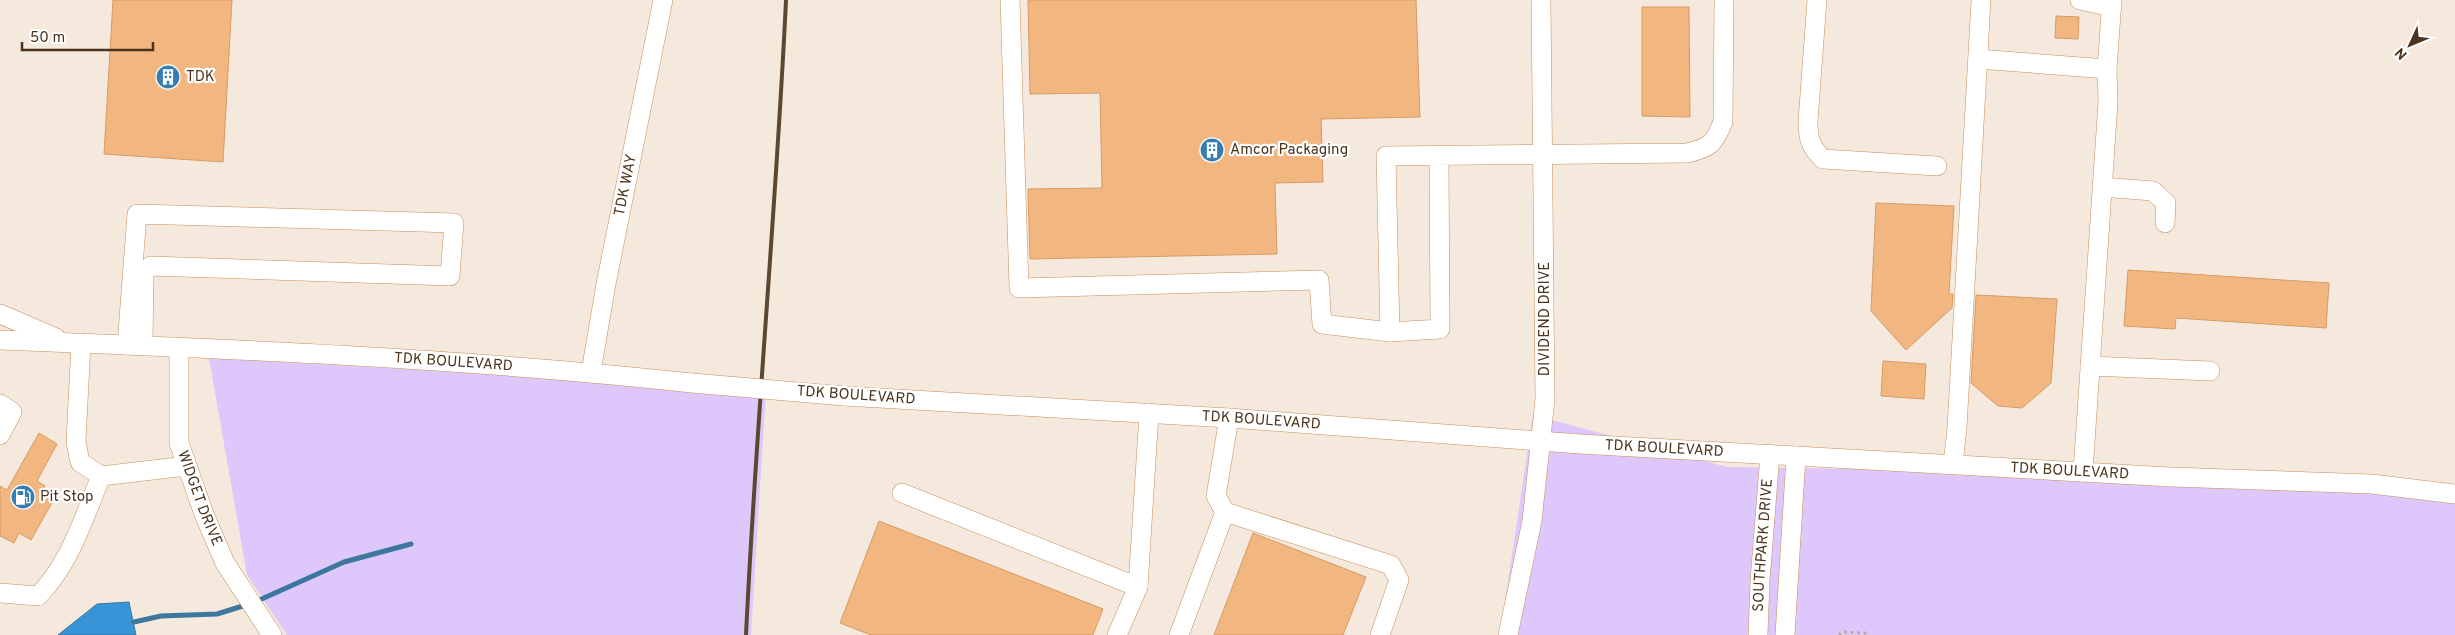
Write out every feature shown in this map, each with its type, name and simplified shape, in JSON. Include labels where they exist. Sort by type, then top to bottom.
[{"type":"street","name":"TDK WAY","points":[[591,372],[608,274],[663,0]]},
{"type":"street","points":[[1010,0],[1019,288],[1319,280],[1322,324],[1390,332],[1440,329],[1439,157]]},
{"type":"street","name":"DIVIDEND DRIVE","points":[[1508,635],[1532,521],[1545,399],[1546,332],[1541,0]]},
{"type":"street","points":[[1390,332],[1386,156],[1439,157],[1543,153],[1687,153],[1711,145],[1723,122],[1724,0]]},
{"type":"street","points":[[1817,0],[1808,121],[1808,134],[1812,148],[1823,159],[1937,166]]},
{"type":"street","points":[[1953,464],[1957,428],[1981,0]]},
{"type":"street","points":[[2080,0],[2112,4],[2107,69],[2108,102],[2083,472]]},
{"type":"street","points":[[1978,59],[2107,69]]},
{"type":"street","points":[[2102,187],[2154,191],[2166,203],[2165,223]]},
{"type":"street","points":[[137,214],[454,224],[450,276],[151,266],[144,272],[135,345],[137,214]]},
{"type":"street","name":"TDK BOULEVARD","points":[[0,314],[74,342]]},
{"type":"street","name":"TDK BOULEVARD","points":[[1,345],[74,342],[591,372],[844,396],[1229,418],[1540,442],[2083,472],[2372,484],[2455,494]]},
{"type":"street","points":[[74,342],[76,442],[80,462],[101,476],[187,466]]},
{"type":"street","name":"WIDGET DRIVE","points":[[179,347],[179,443],[225,563],[272,635]]},
{"type":"street","points":[[2090,366],[2210,371]]},
{"type":"street","points":[[0,404],[12,412],[0,435]]},
{"type":"street","points":[[1117,635],[1138,586],[1149,413]]},
{"type":"street","points":[[1229,418],[1216,496],[1225,512],[1391,565],[1399,580],[1380,635]]},
{"type":"street","name":"SOUTHPARK DRIVE","points":[[1758,635],[1760,581],[1770,454]]},
{"type":"street","name":"SOUTHPARK DRIVE","points":[[1785,635],[1796,456]]},
{"type":"street","points":[[0,593],[38,596],[53,581],[69,552],[101,476]]},
{"type":"street","points":[[902,493],[1138,586]]},
{"type":"street","points":[[1179,635],[1225,512]]},
{"type":"path","points":[[1839,635],[1842,632],[1865,633],[1869,635]]},
{"type":"shaded area","points":[[209,358],[766,389],[751,635],[287,635],[247,575]]},
{"type":"shaded area","points":[[1533,415],[1727,467],[2069,472],[2455,500],[2455,635],[1500,635]]},
{"type":"water","points":[[129,602],[136,635],[58,635],[97,604]]},
{"type":"building","name":"TDK","points":[[113,0],[232,0],[223,162],[104,154]]},
{"type":"building","name":"Amcor Packaging","points":[[1028,0],[1416,0],[1420,117],[1321,119],[1323,182],[1275,183],[1277,254],[1030,259],[1028,189],[1102,188],[1100,93],[1030,94]]},
{"type":"building","points":[[1642,7],[1689,7],[1690,117],[1642,116]]},
{"type":"building","points":[[2056,16],[2079,17],[2078,39],[2055,38]]},
{"type":"building","points":[[1876,203],[1954,206],[1949,294],[1953,294],[1952,308],[1906,350],[1871,311]]},
{"type":"building","points":[[2128,270],[2329,283],[2326,328],[2176,318],[2175,329],[2124,326]]},
{"type":"building","points":[[1976,295],[2057,299],[2051,383],[2022,408],[1998,406],[1971,383]]},
{"type":"building","points":[[1883,361],[1926,364],[1924,399],[1881,396]]},
{"type":"building","name":"Pit Stop","points":[[39,433],[57,444],[37,481],[45,486],[40,494],[53,501],[31,540],[19,533],[14,543],[0,536],[0,486],[7,490]]},
{"type":"building","points":[[879,521],[1103,609],[1093,635],[871,635],[840,623]]},
{"type":"building","points":[[1253,533],[1366,577],[1343,635],[1214,635]]},
{"type":"waterway","points":[[255,602],[344,562],[411,544]]},
{"type":"waterway","points":[[134,622],[161,616],[217,614],[246,605]]},
{"type":"railway","points":[[746,635],[786,0]]},
{"type":"place","name":"TDK","points":[[168,77]]},
{"type":"place","name":"Amcor Packaging","points":[[1212,150]]},
{"type":"place","name":"Pit Stop","points":[[23,497]]}]
